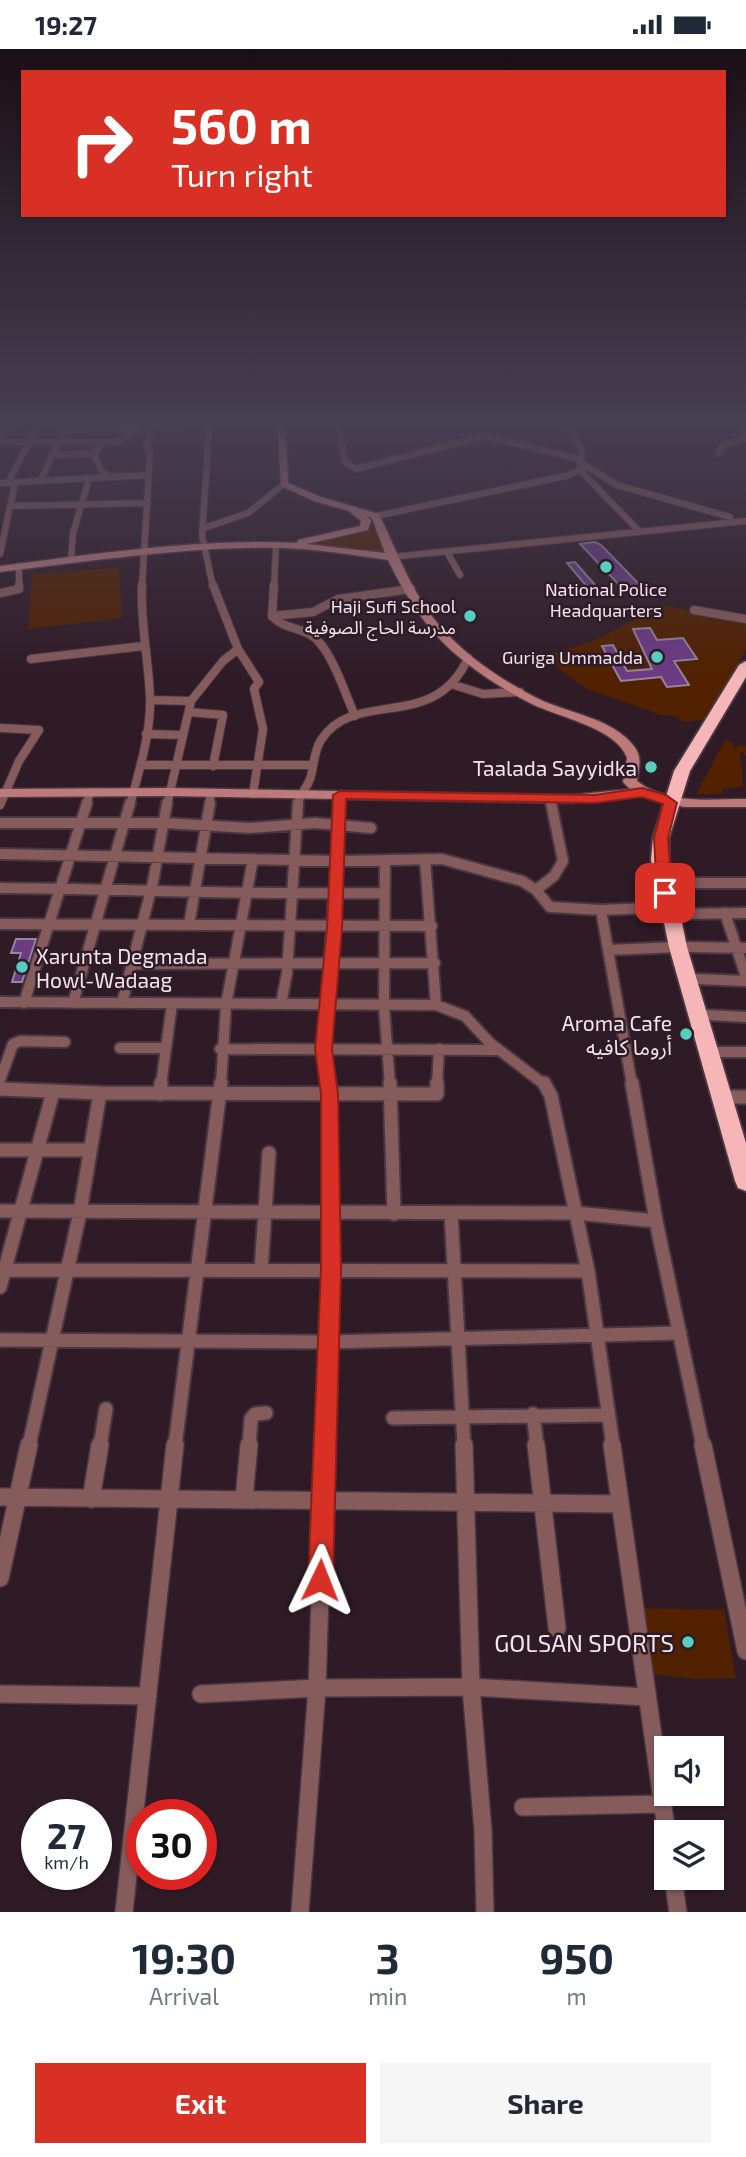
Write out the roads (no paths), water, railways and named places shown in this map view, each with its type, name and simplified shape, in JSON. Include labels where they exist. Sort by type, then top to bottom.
[{"type":"highway","points":[[746,665],[713,732],[673,799],[660,849],[683,947],[733,1097],[746,1147]]},
{"type":"highway","points":[[713,732],[746,688]]},
{"type":"highway","points":[[673,799],[671,884],[675,909]]},
{"type":"highway","points":[[683,947],[733,1097],[746,1181]]},
{"type":"street","points":[[0,554],[11,506],[48,505]]},
{"type":"street","points":[[71,561],[73,533],[80,505]]},
{"type":"street","points":[[73,1003],[141,765],[146,734],[150,700],[140,619],[148,505]]},
{"type":"street","points":[[203,505],[202,536],[213,587],[237,650],[248,668],[255,672],[258,682],[254,689],[265,725],[255,766],[253,794]]},
{"type":"street","points":[[204,528],[259,505]]},
{"type":"street","points":[[280,545],[365,528],[366,520],[335,505]]},
{"type":"street","points":[[352,512],[376,516],[425,505]]},
{"type":"street","points":[[615,505],[638,530]]},
{"type":"street","points":[[687,505],[744,521]]},
{"type":"street","points":[[376,516],[391,557],[435,628],[468,658],[520,692],[615,735],[631,751],[635,768],[630,782],[642,792]]},
{"type":"street","points":[[0,569],[205,547],[280,545],[391,557],[744,521]]},
{"type":"street","points":[[280,545],[272,616],[277,622],[317,639],[324,647],[355,716]]},
{"type":"street","points":[[447,552],[460,575]]},
{"type":"street","points":[[0,593],[19,589],[19,566]]},
{"type":"street","points":[[272,616],[313,612],[338,599],[411,589]]},
{"type":"street","points":[[694,610],[746,619]]},
{"type":"street","points":[[31,659],[143,646]]},
{"type":"street","points":[[122,1003],[151,890],[169,792],[191,701],[223,661],[237,650]]},
{"type":"street","points":[[281,1004],[299,795],[307,789],[317,743],[322,735],[355,716],[421,704],[454,685],[462,675],[468,658]]},
{"type":"street","points":[[454,685],[483,694],[520,692]]},
{"type":"street","points":[[150,700],[191,701]]},
{"type":"street","points":[[189,712],[223,715],[213,766]]},
{"type":"street","points":[[0,728],[38,730],[2,797],[90,792],[169,792],[550,799],[608,798],[642,792],[673,799],[746,801]]},
{"type":"street","points":[[146,734],[183,734]]},
{"type":"street","points":[[141,765],[312,765]]},
{"type":"street","points":[[24,1003],[90,792]]},
{"type":"street","points":[[189,925],[211,794]]},
{"type":"street","points":[[300,1912],[317,1688],[331,1268],[330,1094],[324,1049],[334,928],[340,795]]},
{"type":"street","points":[[536,890],[554,876],[563,861],[550,799]]},
{"type":"street","points":[[0,823],[125,822],[250,828],[339,824],[371,828]]},
{"type":"street","points":[[0,855],[115,854],[337,861],[442,859],[522,881],[536,890],[550,907],[746,913]]},
{"type":"street","points":[[124,1912],[168,1500],[220,1093],[220,1049],[239,927],[253,859]]},
{"type":"street","points":[[425,860],[435,963],[436,1005]]},
{"type":"street","points":[[385,861],[384,1007],[391,1095],[394,1214]]},
{"type":"street","points":[[671,884],[746,883]]},
{"type":"street","points":[[0,888],[195,890],[245,895],[385,893]]},
{"type":"street","points":[[601,910],[656,1221],[746,1651]]},
{"type":"street","points":[[695,979],[746,979],[741,948],[725,913]]},
{"type":"street","points":[[0,924],[96,922],[288,929],[432,926]]},
{"type":"street","points":[[608,950],[741,948]]},
{"type":"street","points":[[131,964],[435,963]]},
{"type":"street","points":[[0,1002],[327,1004],[384,1007],[436,1005],[465,1016],[498,1049],[543,1081],[551,1096],[588,1271],[654,1750]]},
{"type":"street","points":[[160,1094],[173,1004]]},
{"type":"street","points":[[707,1015],[746,1017]]},
{"type":"street","points":[[0,1080],[13,1044],[20,1041],[65,1042]]},
{"type":"street","points":[[120,1048],[166,1048]]},
{"type":"street","points":[[220,1049],[439,1049],[484,1052],[498,1049]]},
{"type":"street","points":[[0,1089],[160,1094],[437,1094],[439,1049]]},
{"type":"street","points":[[718,1052],[746,1052]]},
{"type":"street","points":[[0,1287],[2,1270],[21,1211],[34,1151],[53,1091]]},
{"type":"street","points":[[0,1578],[80,1212],[88,1150],[100,1093]]},
{"type":"street","points":[[0,1150],[88,1150]]},
{"type":"street","points":[[261,1270],[269,1153]]},
{"type":"street","points":[[0,1212],[576,1213],[656,1221]]},
{"type":"street","points":[[451,1213],[459,1340],[460,1415],[467,1502],[471,1687],[483,1831],[485,1912]]},
{"type":"street","points":[[2,1270],[199,1271],[331,1268],[588,1271]]},
{"type":"street","points":[[0,1340],[327,1342],[680,1333]]},
{"type":"street","points":[[92,1499],[106,1409]]},
{"type":"street","points":[[244,1499],[251,1419],[255,1414],[266,1413]]},
{"type":"street","points":[[533,1414],[557,1628]]},
{"type":"street","points":[[393,1418],[608,1415]]},
{"type":"street","points":[[0,1497],[542,1501],[620,1504]]},
{"type":"street","points":[[201,1694],[317,1688],[471,1687],[646,1697]]},
{"type":"street","points":[[0,1694],[148,1696]]},
{"type":"street","points":[[523,1807],[654,1804]]},
{"type":"street","points":[[675,1890],[678,1912]]},
{"type":"place","name":"National Police Headquarters","points":[[606,567]]},
{"type":"place","name":"Haji Sufi School مدرسة الحاج الصوفية","points":[[470,616]]},
{"type":"place","name":"Guriga Ummadda","points":[[657,657]]},
{"type":"place","name":"Taalada Sayyidka","points":[[651,767]]},
{"type":"place","name":"Xarunta Degmada Howl-Wadaag","points":[[22,967]]},
{"type":"place","name":"Aroma Cafe أروما كافيه","points":[[686,1034]]},
{"type":"place","name":"GOLSAN SPORTS","points":[[688,1642]]}]
